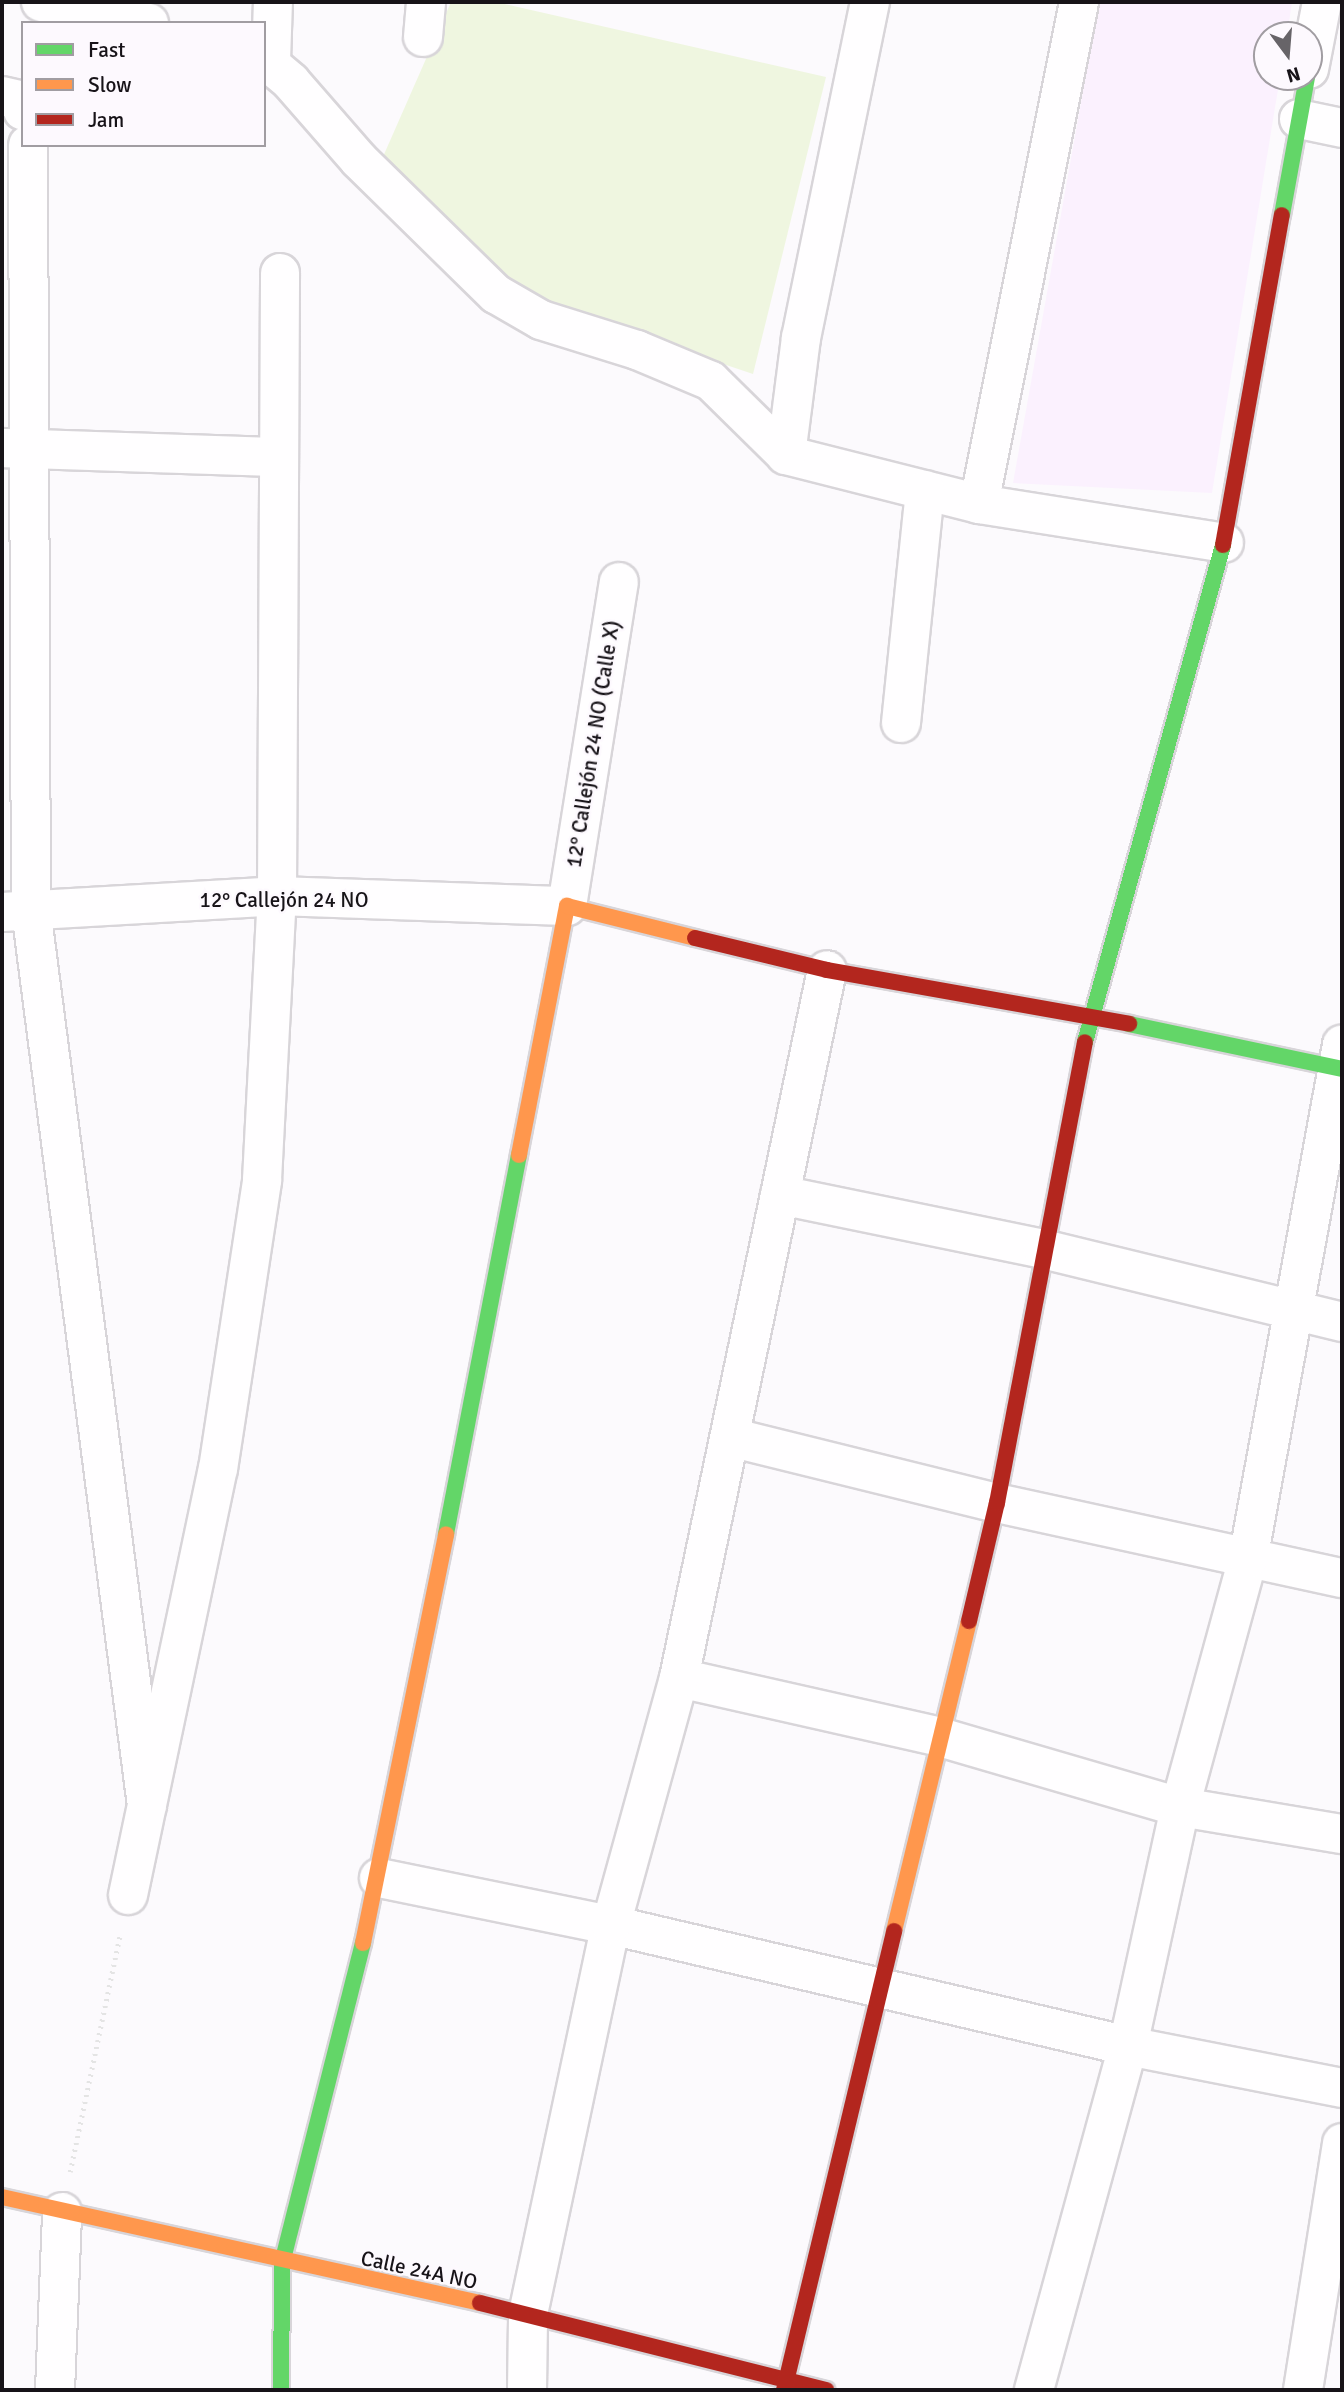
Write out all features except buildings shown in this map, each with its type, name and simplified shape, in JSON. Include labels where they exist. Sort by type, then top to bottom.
[{"type":"street","points":[[40,2],[139,21]]},
{"type":"street","points":[[273,2],[268,60],[359,160],[496,294],[541,320],[637,350],[711,381],[786,455],[979,505],[1224,543]]},
{"type":"street","points":[[786,455],[801,338],[870,2]]},
{"type":"street","points":[[979,505],[1079,2]]},
{"type":"street","points":[[1318,21],[1322,2]]},
{"type":"street","points":[[785,2386],[997,1503],[1043,1249],[1090,1016],[1224,543],[1304,91]]},
{"type":"street","points":[[2,96],[20,100],[21,104]]},
{"type":"street","points":[[1299,119],[1342,128]]},
{"type":"street","points":[[28,147],[14,448],[17,911],[147,1806]]},
{"type":"street","points":[[128,1895],[218,1469],[262,1180],[277,896],[280,273]]},
{"type":"street","points":[[14,448],[278,457]]},
{"type":"street","points":[[901,723],[925,490]]},
{"type":"street","name":"12° Callejón 24 NO (Calle X)","points":[[567,906],[619,582]]},
{"type":"street","name":"12° Callejón 24 NO","points":[[17,911],[277,896],[567,906]]},
{"type":"street","points":[[281,2390],[282,2263],[379,1878],[567,906],[827,970],[1341,1061],[1248,1559],[1180,1807],[1128,2046],[1034,2390]]},
{"type":"street","points":[[527,2390],[527,2314],[611,1924],[679,1678],[827,970]]},
{"type":"street","points":[[780,1195],[1043,1249],[1342,1322]]},
{"type":"street","points":[[730,1437],[997,1503],[1342,1578]]},
{"type":"street","points":[[679,1678],[940,1737],[1180,1807],[1342,1834]]},
{"type":"street","points":[[379,1878],[611,1924],[879,1990],[1128,2046],[1342,2088]]},
{"type":"street","points":[[1303,2390],[1342,2143]]},
{"type":"street","name":"Calle 24A NO","points":[[2,2197],[282,2263],[527,2314],[785,2386],[826,2390]]},
{"type":"street","points":[[55,2390],[62,2212]]},
{"type":"path","points":[[62,2212],[128,1895]]},
{"type":"shaded area","points":[[1099,2],[1292,2],[1289,21],[1253,21],[1253,91],[1278,91],[1212,493],[1013,483]]},
{"type":"green space","points":[[451,2],[496,2],[826,77],[753,374],[512,293],[382,159]]},
{"type":"traffic: fast","points":[[1282,215],[1304,91]]},
{"type":"traffic: fast","points":[[1085,1042],[1223,545]]},
{"type":"traffic: fast","points":[[1129,1024],[1342,1069]]},
{"type":"traffic: fast","points":[[446,1534],[519,1155]]},
{"type":"traffic: fast","points":[[281,2390],[282,2263],[363,1943]]},
{"type":"traffic: slow","points":[[519,1155],[567,906],[695,938]]},
{"type":"traffic: slow","points":[[363,1943],[446,1534]]},
{"type":"traffic: slow","points":[[894,1931],[969,1621]]},
{"type":"traffic: slow","points":[[2,2197],[480,2303]]},
{"type":"traffic: jam","points":[[1223,545],[1282,215]]},
{"type":"traffic: jam","points":[[695,938],[827,970],[1129,1024]]},
{"type":"traffic: jam","points":[[969,1621],[997,1503],[1085,1042]]},
{"type":"traffic: jam","points":[[784,2390],[894,1931]]},
{"type":"traffic: jam","points":[[480,2303],[826,2390]]}]
